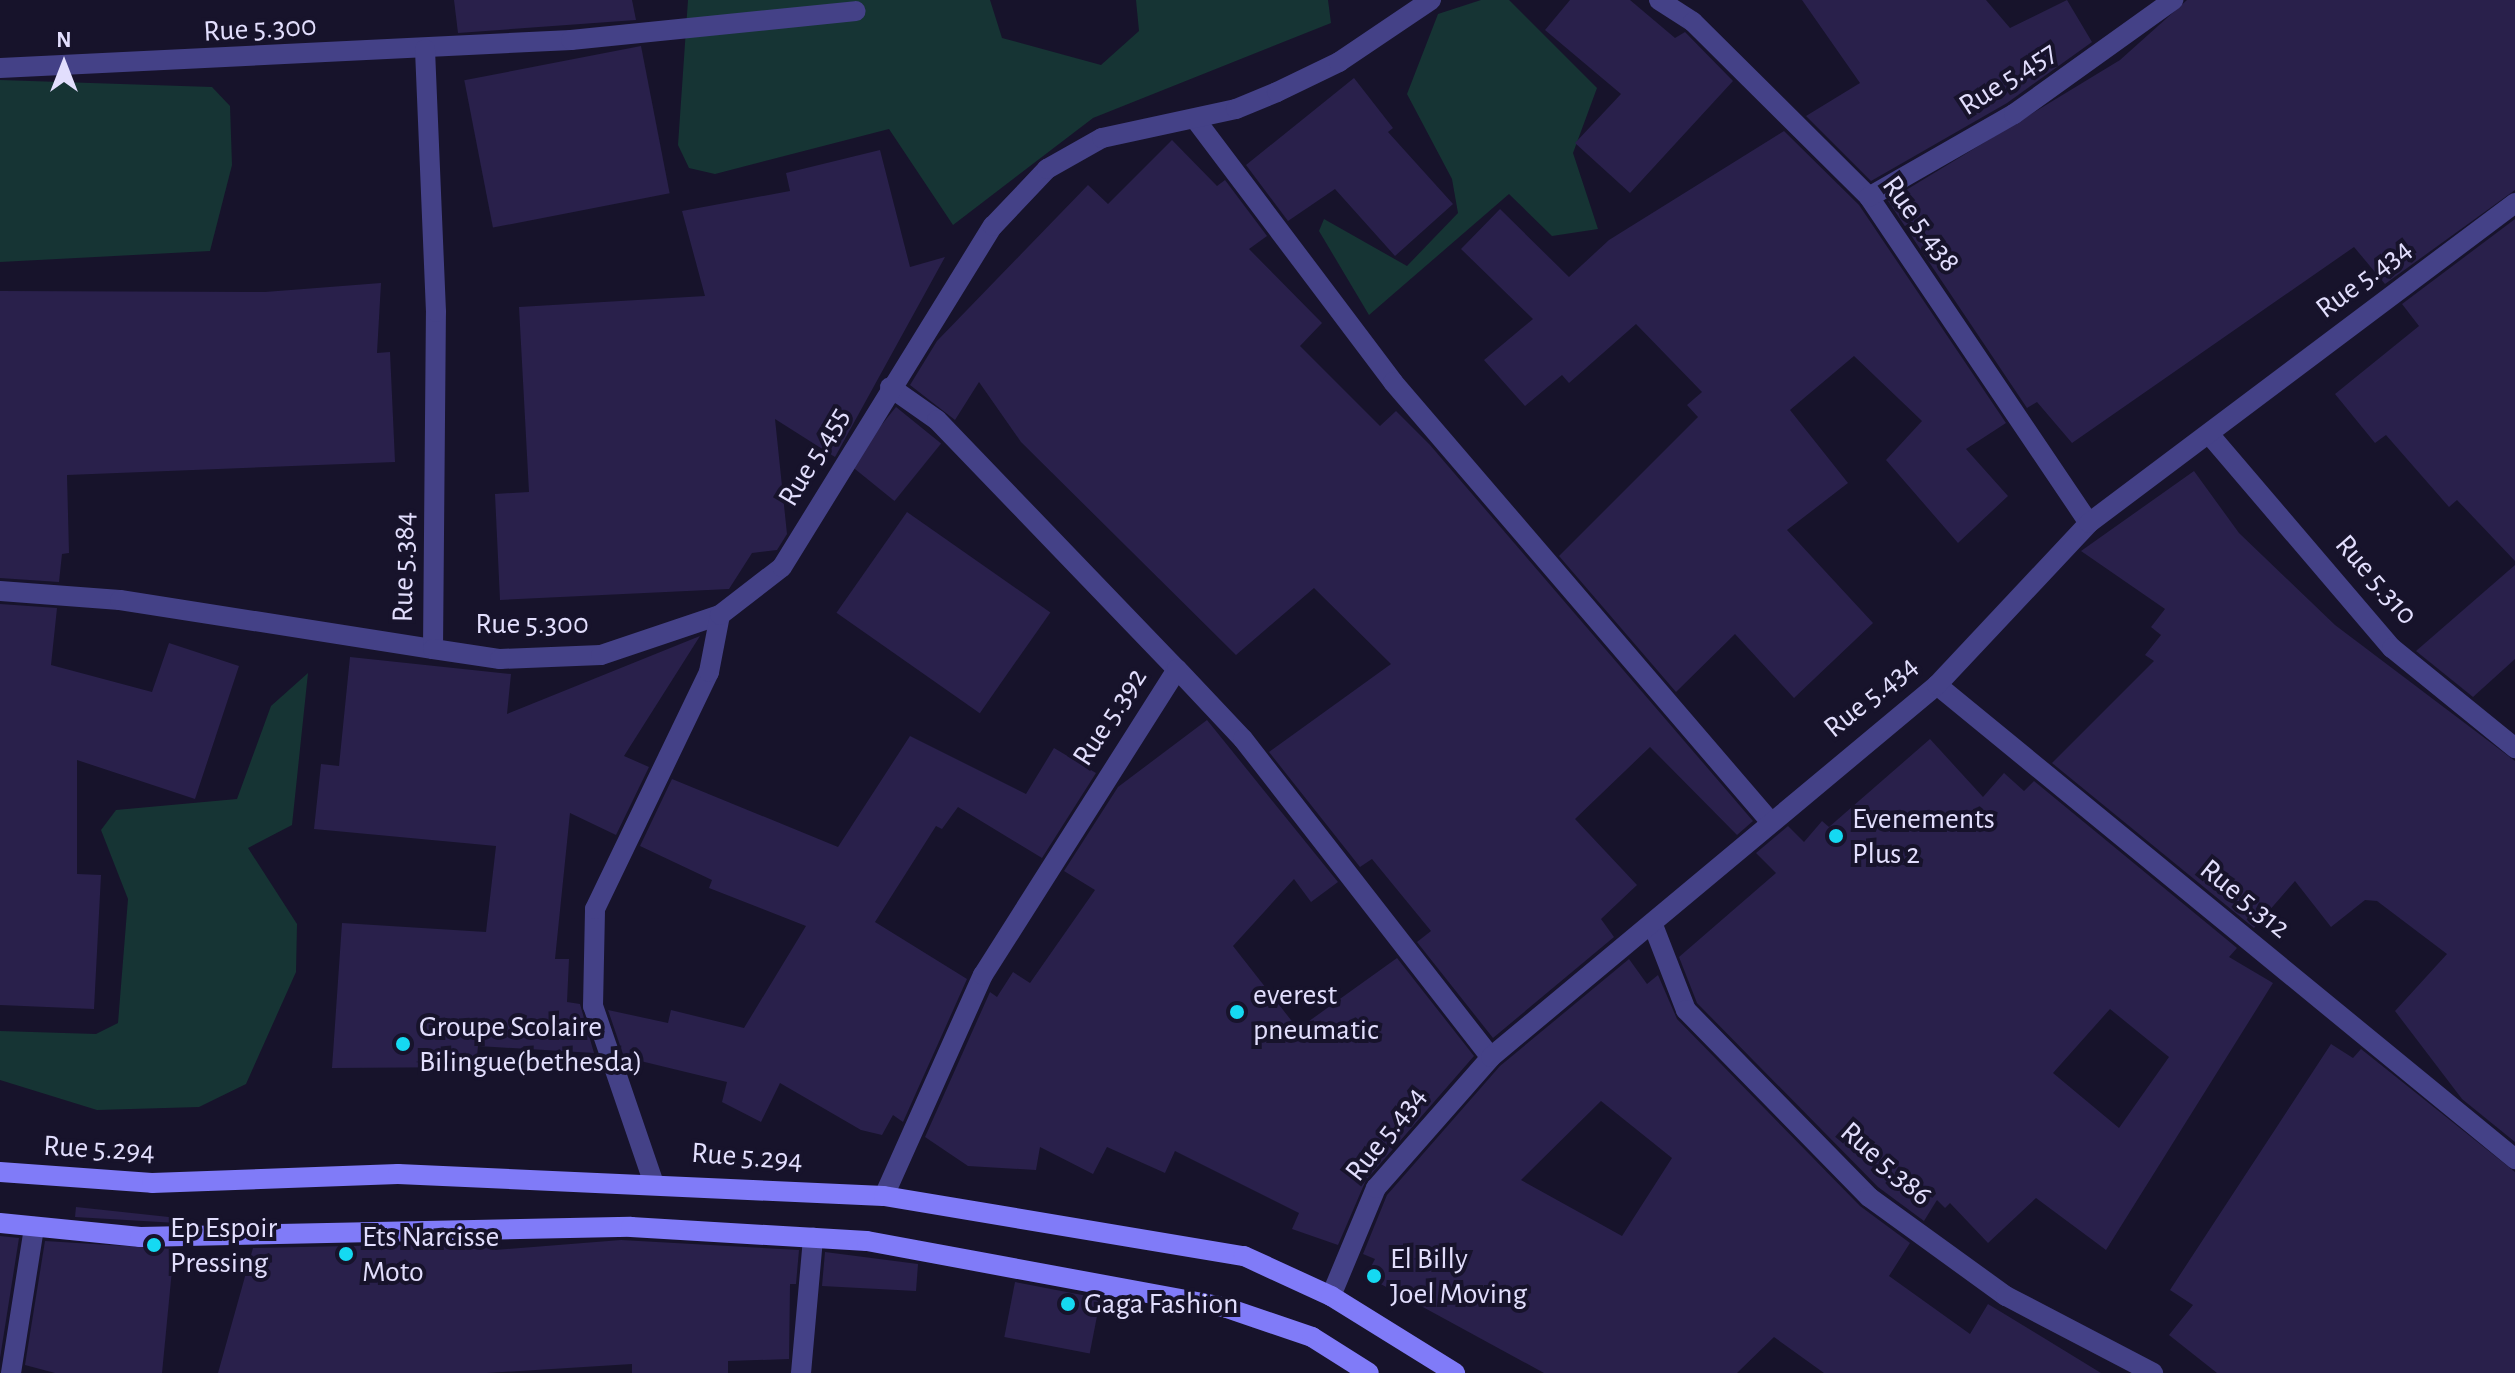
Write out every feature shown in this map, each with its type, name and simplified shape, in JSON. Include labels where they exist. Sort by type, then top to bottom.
[{"type":"main road","name":"Rue 5.294","points":[[0,1172],[152,1183],[398,1174],[653,1181],[884,1196],[1244,1256],[1331,1296],[1455,1373]]},
{"type":"main road","points":[[0,1223],[140,1237],[631,1227],[929,1248],[1227,1308],[1312,1337],[1369,1373]]},
{"type":"street","name":"Rue 5.455","points":[[720,615],[782,567],[890,387],[993,226],[1047,169],[1102,138],[1236,109],[1339,62],[1431,0]]},
{"type":"street","name":"Rue 5.438","points":[[1659,0],[1693,22],[1869,197],[2089,523]]},
{"type":"street","name":"Rue 5.457","points":[[1869,197],[2014,114],[2173,0]]},
{"type":"street","name":"Rue 5.300","points":[[0,68],[425,49],[856,11]]},
{"type":"street","name":"Rue 5.384","points":[[0,591],[120,600],[433,649],[436,312],[425,49]]},
{"type":"street","points":[[1195,119],[1393,382],[1769,820]]},
{"type":"street","name":"Rue 5.434","points":[[1331,1296],[1376,1188],[1491,1057],[1653,925],[1769,820],[1937,685],[2089,523],[2515,203]]},
{"type":"street","points":[[890,387],[937,420],[1177,669]]},
{"type":"street","name":"Rue 5.310","points":[[2209,434],[2392,648],[2515,748]]},
{"type":"street","points":[[653,1181],[593,1006],[595,909],[709,672],[720,615]]},
{"type":"street","name":"Rue 5.300","points":[[433,649],[500,659],[601,655],[720,615]]},
{"type":"street","name":"Rue 5.392","points":[[884,1196],[983,975],[1177,669],[1243,739],[1491,1057]]},
{"type":"street","name":"Rue 5.312","points":[[1937,685],[2515,1159]]},
{"type":"street","name":"Rue 5.386","points":[[1653,925],[1686,1010],[1869,1197],[2006,1296],[2153,1373]]},
{"type":"street","points":[[11,1373],[34,1227]]},
{"type":"street","points":[[801,1373],[813,1238]]},
{"type":"green space","points":[[688,0],[990,0],[1002,38],[1101,65],[1139,31],[1136,0],[1328,0],[1331,23],[1093,118],[953,225],[889,129],[715,174],[689,168],[678,145]]},
{"type":"green space","points":[[1481,0],[1509,0],[1597,88],[1573,153],[1598,229],[1552,236],[1509,194],[1369,315],[1319,231],[1324,219],[1407,266],[1458,213],[1452,179],[1407,94],[1438,14]]},
{"type":"green space","points":[[0,80],[212,87],[230,106],[232,165],[210,251],[0,262]]},
{"type":"green space","points":[[308,673],[292,825],[248,848],[297,924],[296,972],[246,1084],[199,1107],[97,1110],[0,1080],[0,1031],[96,1034],[118,1023],[128,899],[101,830],[116,810],[237,799],[271,706]]},
{"type":"building","points":[[454,0],[632,0],[636,20],[458,33]]},
{"type":"building","points":[[1570,0],[1630,0],[1675,38],[1685,32],[1733,81],[1630,193],[1575,143],[1621,94],[1545,30]]},
{"type":"building","points":[[1802,0],[1986,0],[2010,28],[2067,0],[2092,42],[2007,103],[1871,181],[1806,116],[1860,83]]},
{"type":"building","points":[[2187,0],[2515,0],[2515,190],[2385,284],[2354,247],[2072,443],[2037,402],[2027,408],[1888,201],[2120,60]]},
{"type":"building","points":[[641,46],[670,193],[493,228],[464,80]]},
{"type":"building","points":[[1354,78],[1393,128],[1388,132],[1453,204],[1395,256],[1335,189],[1288,221],[1246,165]]},
{"type":"building","points":[[1784,131],[1859,205],[2006,423],[1966,449],[2008,496],[1958,543],[1886,460],[1922,421],[1854,356],[1790,410],[1848,483],[1787,530],[1873,623],[1794,698],[1735,634],[1676,692],[1559,556],[1698,417],[1687,405],[1702,392],[1636,324],[1569,383],[1562,375],[1525,406],[1484,360],[1533,319],[1461,249],[1500,209],[1569,277],[1609,240]]},
{"type":"building","points":[[1172,140],[1217,186],[1225,180],[1267,236],[1249,249],[1322,323],[1300,346],[1380,426],[1396,411],[1430,445],[1753,821],[1737,835],[1650,747],[1575,819],[1637,885],[1601,919],[1614,937],[1493,1038],[1417,942],[1431,931],[1372,859],[1360,867],[1269,752],[1391,664],[1314,588],[1236,655],[1021,442],[979,382],[955,420],[910,385],[937,341],[1088,185],[1108,204]]},
{"type":"building","points":[[880,150],[910,267],[945,257],[835,457],[775,419],[787,534],[777,550],[752,553],[729,589],[500,600],[495,494],[529,492],[519,307],[705,296],[682,211],[790,191],[786,173]]},
{"type":"building","points":[[2515,219],[2515,561],[2457,500],[2449,507],[2386,435],[2375,443],[2335,394],[2419,326],[2402,304]]},
{"type":"building","points":[[381,283],[377,353],[390,352],[395,462],[67,475],[69,553],[62,554],[59,582],[0,578],[0,291],[265,292]]},
{"type":"building","points":[[896,407],[941,444],[895,501],[849,465]]},
{"type":"building","points":[[2194,471],[2239,533],[2335,625],[2515,761],[2515,1142],[2462,1099],[2395,1011],[2447,954],[2377,901],[2365,900],[2331,927],[2295,881],[2254,928],[2052,763],[2154,661],[2145,655],[2161,635],[2151,627],[2165,609],[2081,551]]},
{"type":"building","points":[[907,512],[1050,612],[980,713],[836,613]]},
{"type":"building","points":[[2515,565],[2515,659],[2473,697],[2416,651]]},
{"type":"building","points":[[0,604],[57,608],[51,665],[152,692],[169,643],[239,666],[195,799],[77,760],[77,874],[101,875],[94,1009],[0,1005]]},
{"type":"building","points":[[700,636],[624,756],[649,767],[616,835],[570,813],[555,959],[569,959],[567,1002],[580,1004],[594,1053],[478,1046],[476,1067],[332,1068],[342,923],[486,932],[496,846],[314,829],[321,764],[339,766],[350,657],[511,674],[507,714]]},
{"type":"building","points":[[1207,720],[1338,882],[1311,902],[1294,879],[1233,946],[1298,1029],[1397,958],[1474,1056],[1366,1180],[1338,1245],[1292,1229],[1299,1213],[1175,1151],[1165,1173],[1107,1147],[1093,1174],[1040,1147],[1036,1170],[968,1166],[925,1137],[990,992],[997,997],[1013,972],[1030,983],[1095,890],[1064,871],[1118,787]]},
{"type":"building","points":[[910,736],[1026,794],[1054,748],[1096,773],[1042,858],[958,807],[942,829],[936,826],[875,922],[967,979],[903,1122],[893,1115],[882,1135],[861,1130],[780,1083],[761,1122],[722,1102],[727,1082],[624,1057],[608,1010],[668,1023],[671,1010],[744,1028],[806,926],[709,888],[712,880],[640,846],[672,779],[838,847]]},
{"type":"building","points":[[1930,739],[1983,797],[2004,773],[2024,791],[2034,781],[2237,948],[2229,957],[2273,983],[2106,1250],[2036,1198],[1988,1243],[1950,1203],[1945,1208],[1937,1200],[1924,1221],[1878,1187],[1697,1003],[1679,957],[1776,873],[1756,853],[1788,826],[1804,842],[1822,821],[1829,827]],"holes":[[[2110,1009],[2169,1057],[2119,1128],[2053,1073]]]},
{"type":"building","points":[[1629,959],[1647,984],[1658,975],[1677,1019],[1860,1206],[1910,1243],[1889,1276],[1970,1334],[1988,1304],[2101,1373],[1824,1373],[1774,1337],[1737,1373],[1544,1373],[1366,1276],[1375,1259],[1363,1254],[1387,1195],[1500,1066]],"holes":[[[1601,1101],[1672,1158],[1622,1236],[1521,1180]]]},
{"type":"building","points":[[2331,1044],[2353,1058],[2361,1049],[2515,1172],[2515,1373],[2217,1373],[2169,1335],[2193,1305],[2170,1290]]},
{"type":"building","points":[[76,1207],[178,1218],[177,1223],[75,1217]]},
{"type":"building","points":[[0,1236],[19,1238],[0,1358]]},
{"type":"building","points":[[621,1240],[799,1250],[796,1284],[790,1284],[789,1359],[728,1361],[728,1373],[632,1373],[632,1364],[487,1373],[218,1373],[253,1248],[494,1243],[495,1250]]},
{"type":"building","points":[[45,1241],[174,1249],[162,1373],[55,1373],[25,1365]]},
{"type":"building","points":[[825,1252],[918,1264],[916,1291],[822,1286]]},
{"type":"building","points":[[1015,1282],[1100,1299],[1090,1354],[1004,1337]]},
{"type":"place","name":"Evenements Plus 2","points":[[1836,836]]},
{"type":"place","name":"everest pneumatic","points":[[1237,1012]]},
{"type":"place","name":"Groupe Scolaire Bilingue(bethesda)","points":[[403,1044]]},
{"type":"place","name":"Ep Espoir Pressing","points":[[154,1245]]},
{"type":"place","name":"Ets Narcisse Moto","points":[[346,1254]]},
{"type":"place","name":"El Billy Joel Moving","points":[[1374,1276]]},
{"type":"place","name":"Gaga Fashion","points":[[1068,1304]]}]
